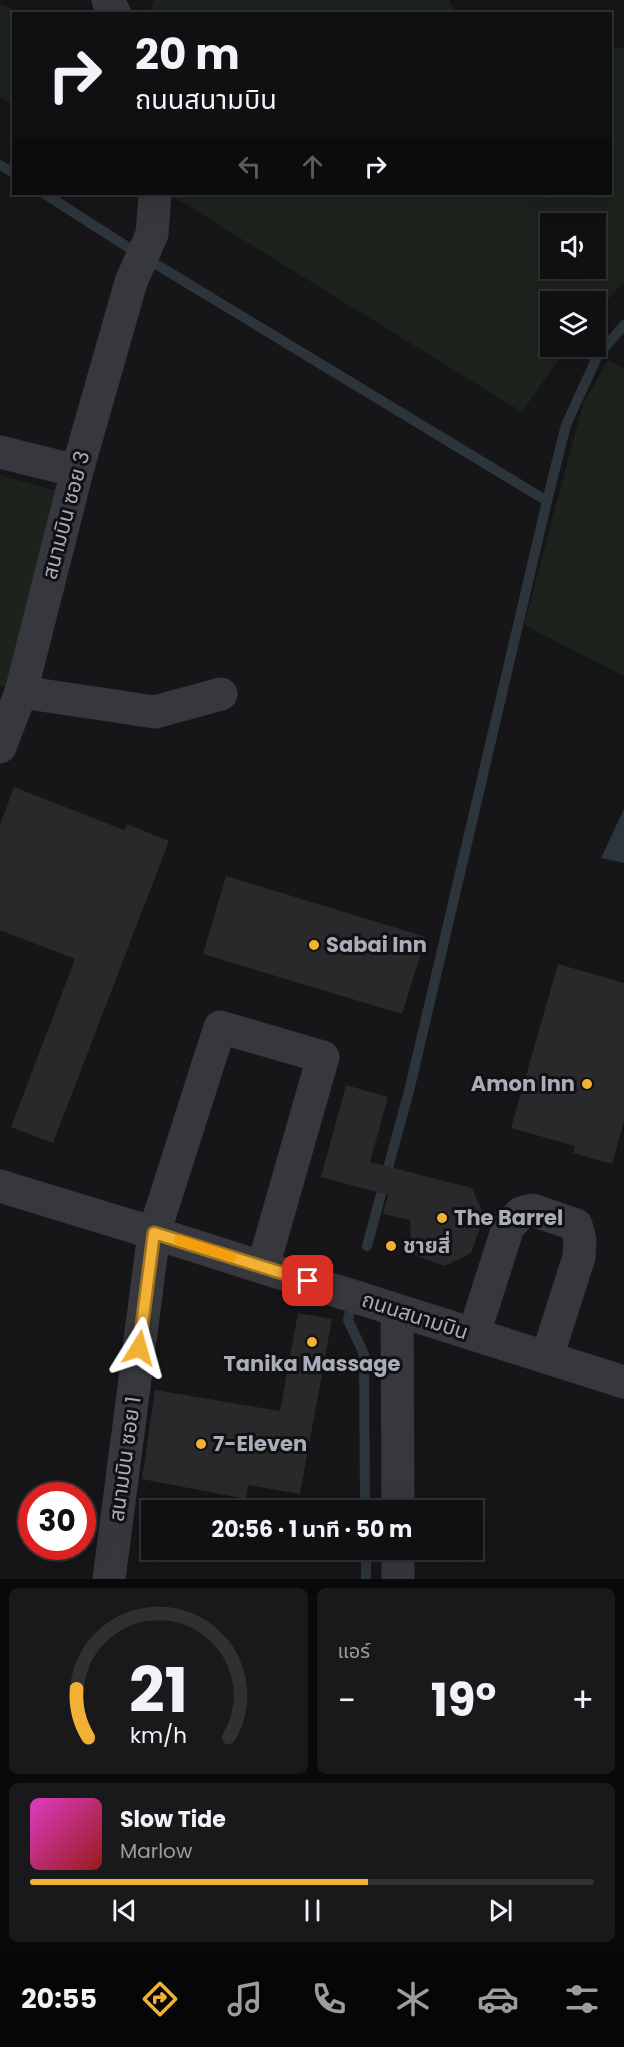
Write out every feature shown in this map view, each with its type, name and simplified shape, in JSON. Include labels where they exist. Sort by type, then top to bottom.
[{"type":"street","name":"สนามบิน ซอย 3","points":[[2,734],[21,692],[77,471],[133,277],[152,234],[155,195]]},
{"type":"street","points":[[0,452],[77,471]]},
{"type":"street","points":[[21,692],[155,712],[221,694]]},
{"type":"street","name":"สนามบิน ซอย 1","points":[[109,1579],[154,1233],[220,1027],[323,1058],[263,1267]]},
{"type":"street","name":"ถนนสนามบิน","points":[[0,1186],[624,1382]]},
{"type":"street","points":[[474,1334],[508,1227],[521,1213],[533,1210],[576,1225],[580,1240],[579,1257],[547,1357]]},
{"type":"street","points":[[397,1310],[398,1500]]},
{"type":"street","points":[[398,1560],[398,1579]]},
{"type":"shaded area","points":[[154,0],[449,0],[455,12],[150,12]]},
{"type":"shaded area","points":[[0,3],[16,12],[12,12],[12,103],[0,97]]},
{"type":"shaded area","points":[[612,47],[624,48],[624,282],[606,301],[606,291],[540,291],[540,357],[560,357],[522,412],[171,195],[612,195]]},
{"type":"shaded area","points":[[608,360],[624,369],[624,676],[524,625],[583,404]]},
{"type":"shaded area","points":[[0,475],[56,491],[21,692],[0,686]]},
{"type":"shaded area","points":[[624,809],[624,863],[601,858]]},
{"type":"building","points":[[14,787],[124,830],[127,824],[169,841],[53,1143],[11,1127],[75,959],[0,930],[0,825]]},
{"type":"building","name":"Sabai Inn","points":[[226,876],[426,937],[402,1014],[203,954]]},
{"type":"building","points":[[558,964],[624,983],[624,1121],[612,1164],[573,1153],[575,1146],[511,1128]]},
{"type":"building","points":[[346,1085],[388,1097],[370,1162],[472,1188],[484,1216],[471,1253],[445,1266],[412,1254],[410,1220],[383,1214],[388,1195],[321,1177]]},
{"type":"building","points":[[298,1313],[332,1319],[300,1494],[248,1485],[246,1499],[142,1479],[155,1390],[280,1411]]},
{"type":"waterway","points":[[0,165],[12,172]]},
{"type":"waterway","points":[[47,195],[126,246],[547,501],[410,1087],[367,1246]]},
{"type":"waterway","points":[[547,501],[566,425],[598,355],[624,325]]},
{"type":"waterway","points":[[350,1311],[348,1320],[364,1354],[365,1500]]},
{"type":"waterway","points":[[366,1560],[366,1579]]},
{"type":"slow traffic","points":[[179,1240],[232,1257]]},
{"type":"place","name":"Sabai Inn","points":[[314,945]]},
{"type":"place","name":"Amon Inn","points":[[587,1084]]},
{"type":"place","name":"The Barrel","points":[[442,1218]]},
{"type":"place","name":"ชายสี่","points":[[391,1246]]},
{"type":"place","name":"Tanika Massage","points":[[312,1342]]},
{"type":"place","name":"7-Eleven","points":[[201,1444]]},
{"type":"route","points":[[139,1348],[154,1233],[308,1281]]}]
